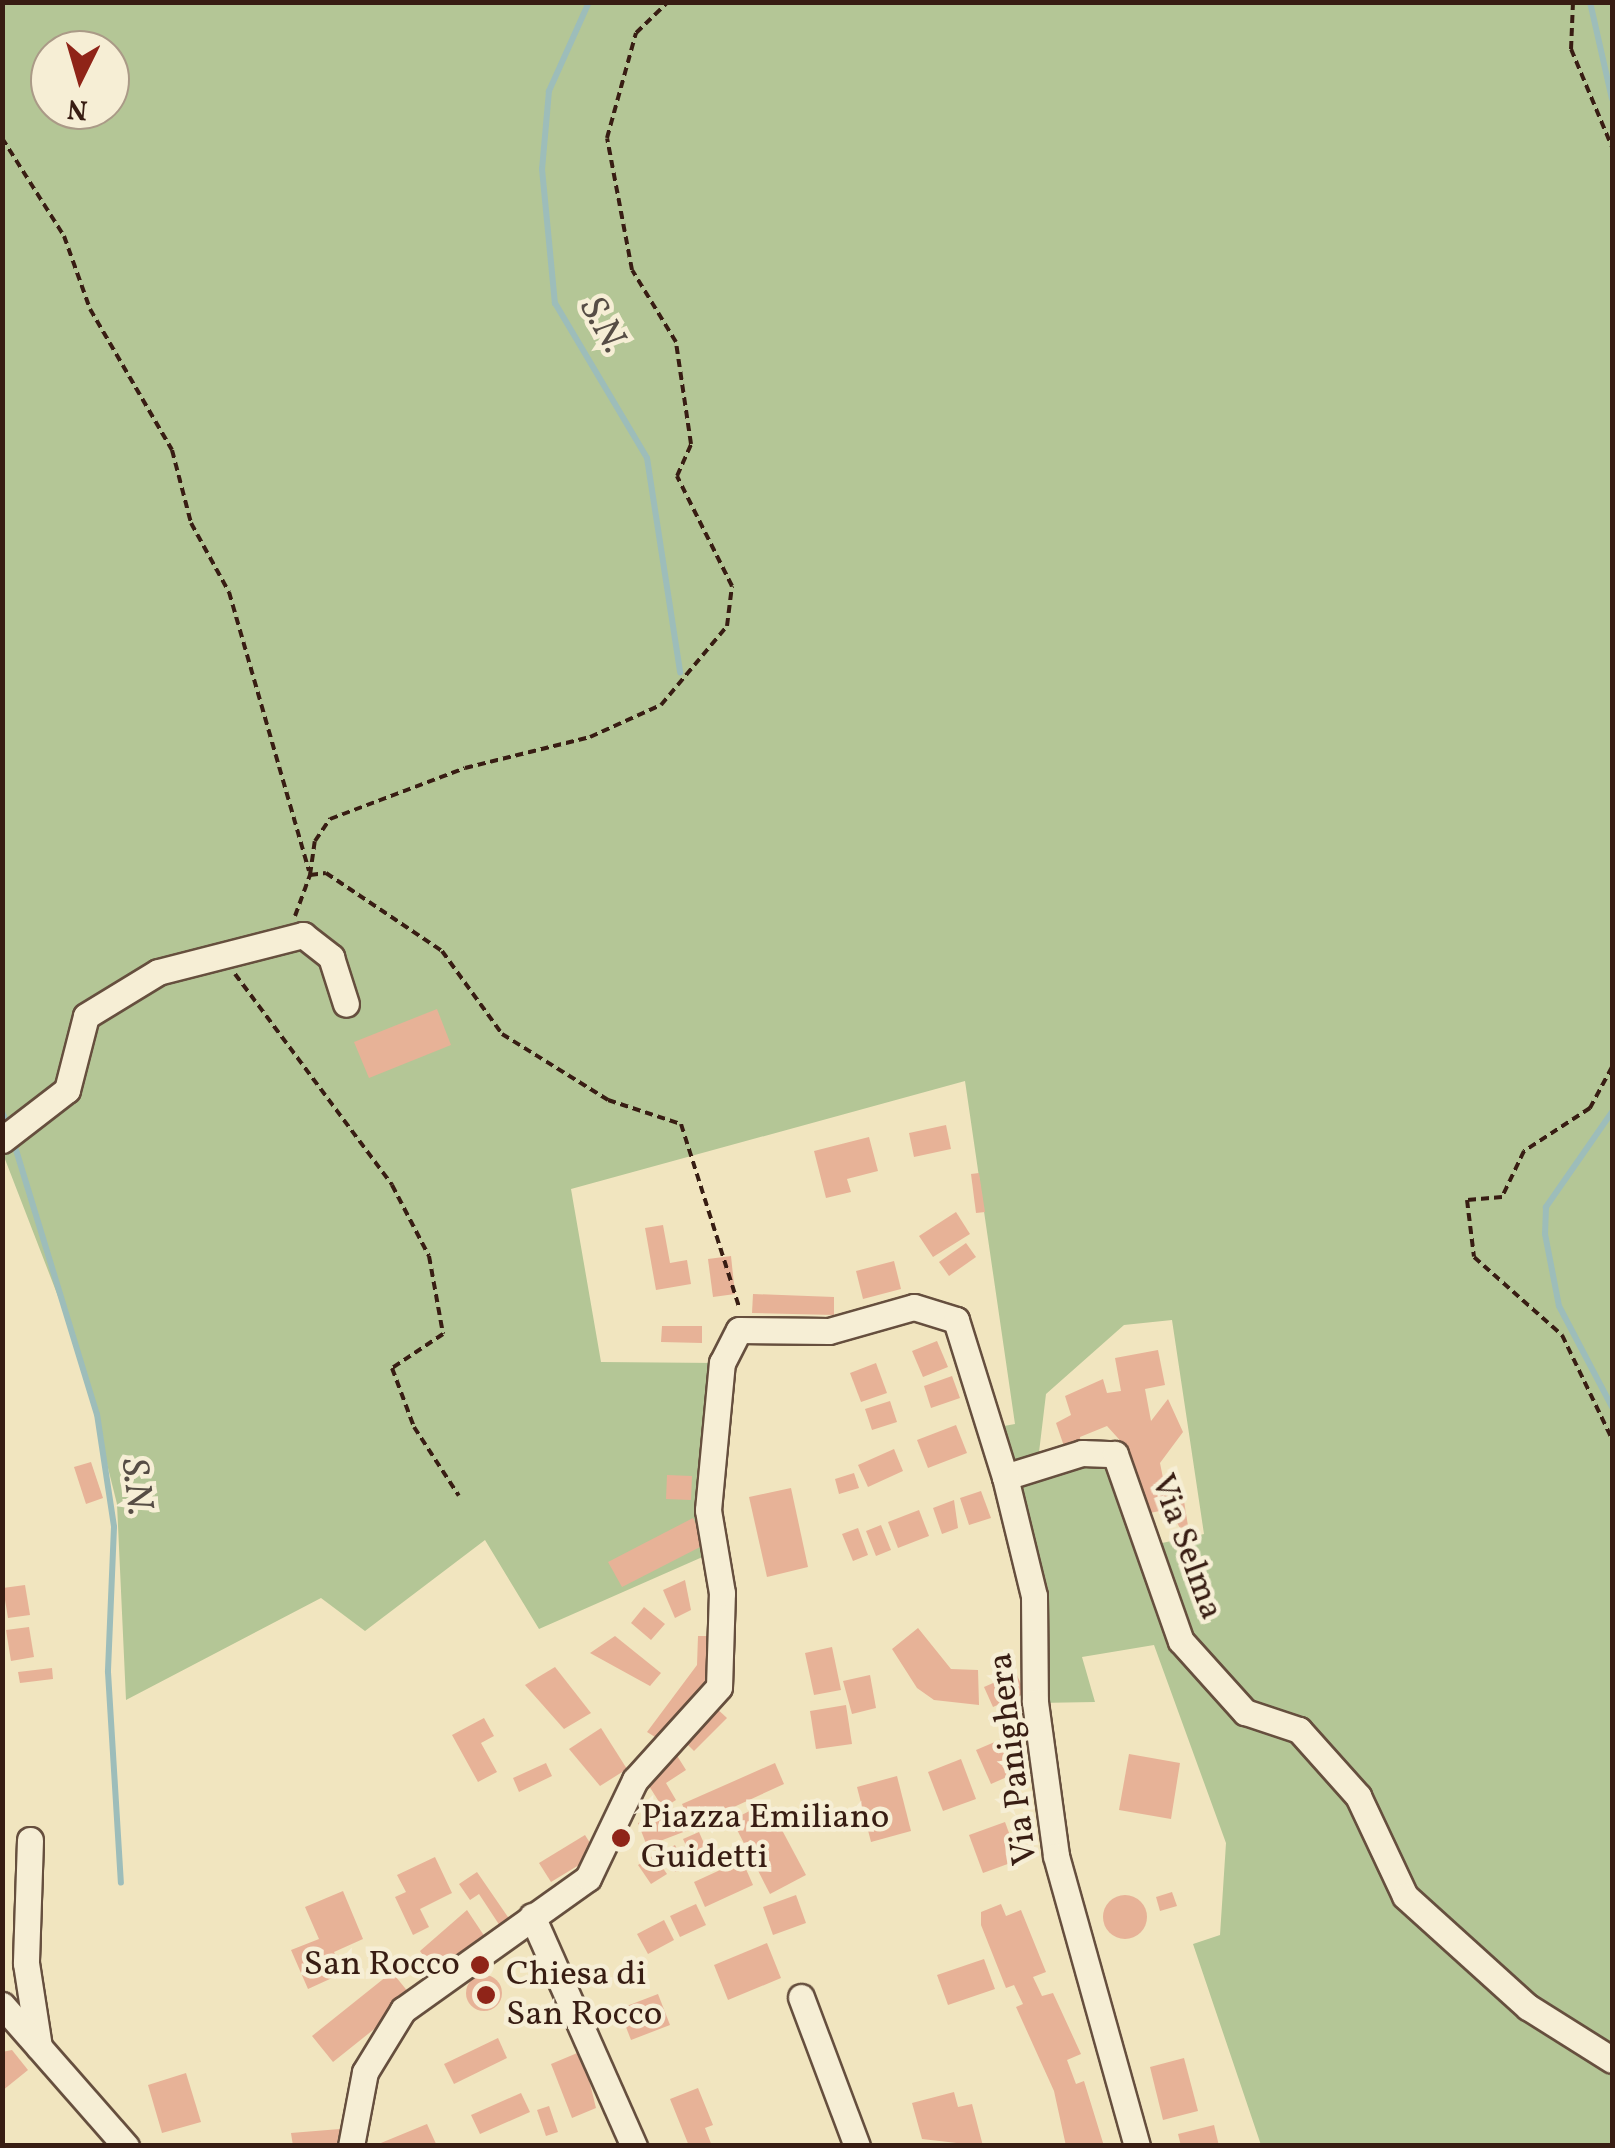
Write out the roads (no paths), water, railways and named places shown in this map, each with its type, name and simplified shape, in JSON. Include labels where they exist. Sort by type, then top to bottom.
[{"type":"street","points":[[9,1137],[67,1090],[86,1016],[109,996],[228,949],[288,934],[331,956],[346,1004]]},
{"type":"street","name":"Via Panighera","points":[[532,1916],[588,1878],[635,1780],[719,1687],[710,1470],[722,1363],[746,1329],[829,1332],[914,1307],[956,1320],[1005,1477],[1034,1596],[1036,1702],[1056,1856],[1138,2146]]},
{"type":"street","name":"Via Selma","points":[[1005,1477],[1082,1453],[1114,1454],[1180,1641],[1245,1712],[1299,1730],[1358,1796],[1405,1896],[1528,2007],[1612,2060]]},
{"type":"street","points":[[30,1840],[26,1963],[39,2046]]},
{"type":"street","points":[[351,2146],[365,2072],[402,2010],[532,1916],[634,2146]]},
{"type":"street","points":[[800,1996],[857,2146]]},
{"type":"street","points":[[2,2005],[126,2146]]},
{"type":"waterway","name":"S.N.","points":[[589,2],[549,91],[542,169],[555,303],[647,458],[680,672]]},
{"type":"waterway","points":[[1590,2],[1612,99]]},
{"type":"waterway","name":"S.N.","points":[[2,1112],[9,1128]]},
{"type":"waterway","points":[[1612,1112],[1546,1207],[1545,1234],[1559,1306],[1612,1407]]},
{"type":"waterway","name":"S.N.","points":[[13,1140],[97,1414],[114,1527],[108,1672],[121,1883]]},
{"type":"place","name":"Piazza Emiliano Guidetti","points":[[621,1838]]},
{"type":"place","name":"San Rocco","points":[[480,1965]]},
{"type":"place","name":"Chiesa di San Rocco","points":[[486,1995]]}]
